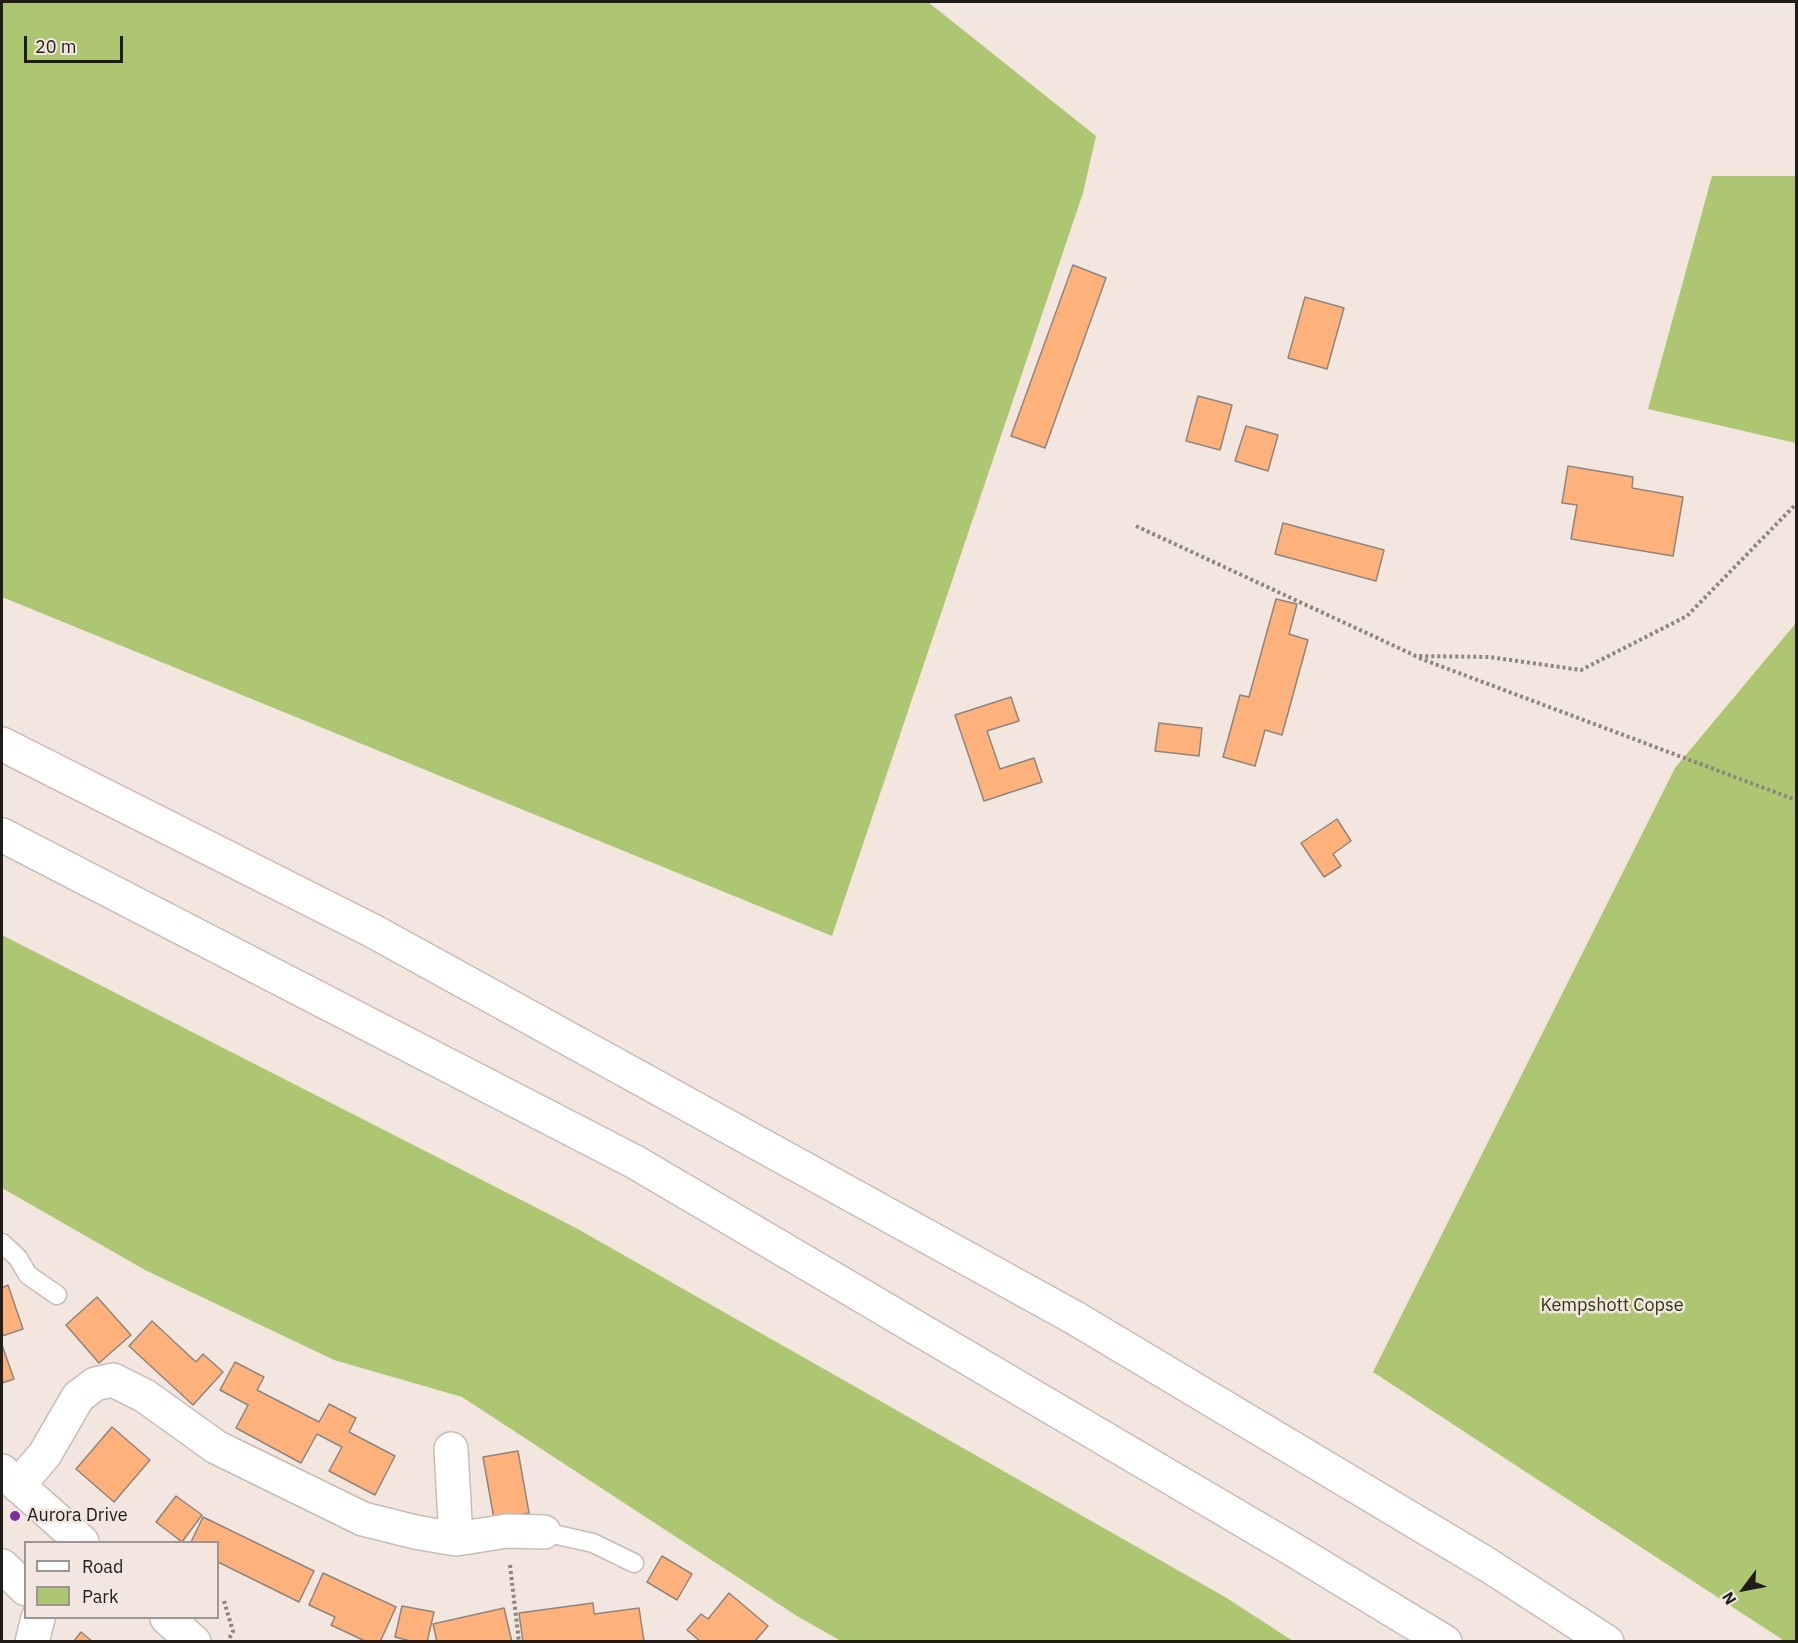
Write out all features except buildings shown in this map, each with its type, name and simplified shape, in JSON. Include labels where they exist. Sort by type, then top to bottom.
[{"type":"main road","points":[[2,744],[373,931],[1075,1318],[1488,1565],[1607,1641]]},
{"type":"main road","points":[[2,835],[635,1162],[1445,1641]]},
{"type":"main road","points":[[81,1541],[10,1478],[45,1454],[78,1397],[95,1384],[113,1380],[145,1396],[216,1447],[363,1519],[456,1539],[507,1531],[544,1532]]},
{"type":"main road","points":[[451,1449],[456,1539]]},
{"type":"main road","points":[[2,1566],[24,1587]]},
{"type":"main road","points":[[32,1641],[38,1619]]},
{"type":"main road","points":[[169,1619],[194,1641]]},
{"type":"lane","points":[[2,1243],[18,1258],[28,1275],[57,1295]]},
{"type":"lane","points":[[544,1532],[593,1543],[634,1563]]},
{"type":"path","points":[[1416,656],[1489,657],[1581,670],[1688,616],[1797,504]]},
{"type":"path","points":[[1136,526],[1416,656],[1797,800]]},
{"type":"path","points":[[507,1531],[519,1641]]},
{"type":"path","points":[[224,1601],[232,1631],[228,1641]]},
{"type":"green space","points":[[2,2],[928,2],[1096,136],[1083,193],[832,936],[2,597]]},
{"type":"green space","points":[[1712,176],[1796,176],[1796,443],[1648,409]]},
{"type":"green space","name":"Kempshott Copse","points":[[1796,623],[1796,1641],[1786,1642],[1373,1372],[1675,768]]},
{"type":"green space","points":[[2,935],[576,1228],[1225,1597],[1293,1641],[841,1641],[797,1616],[462,1397],[334,1360],[145,1270],[2,1188]]},
{"type":"place","name":"Aurora Drive","points":[[15,1516]]}]
